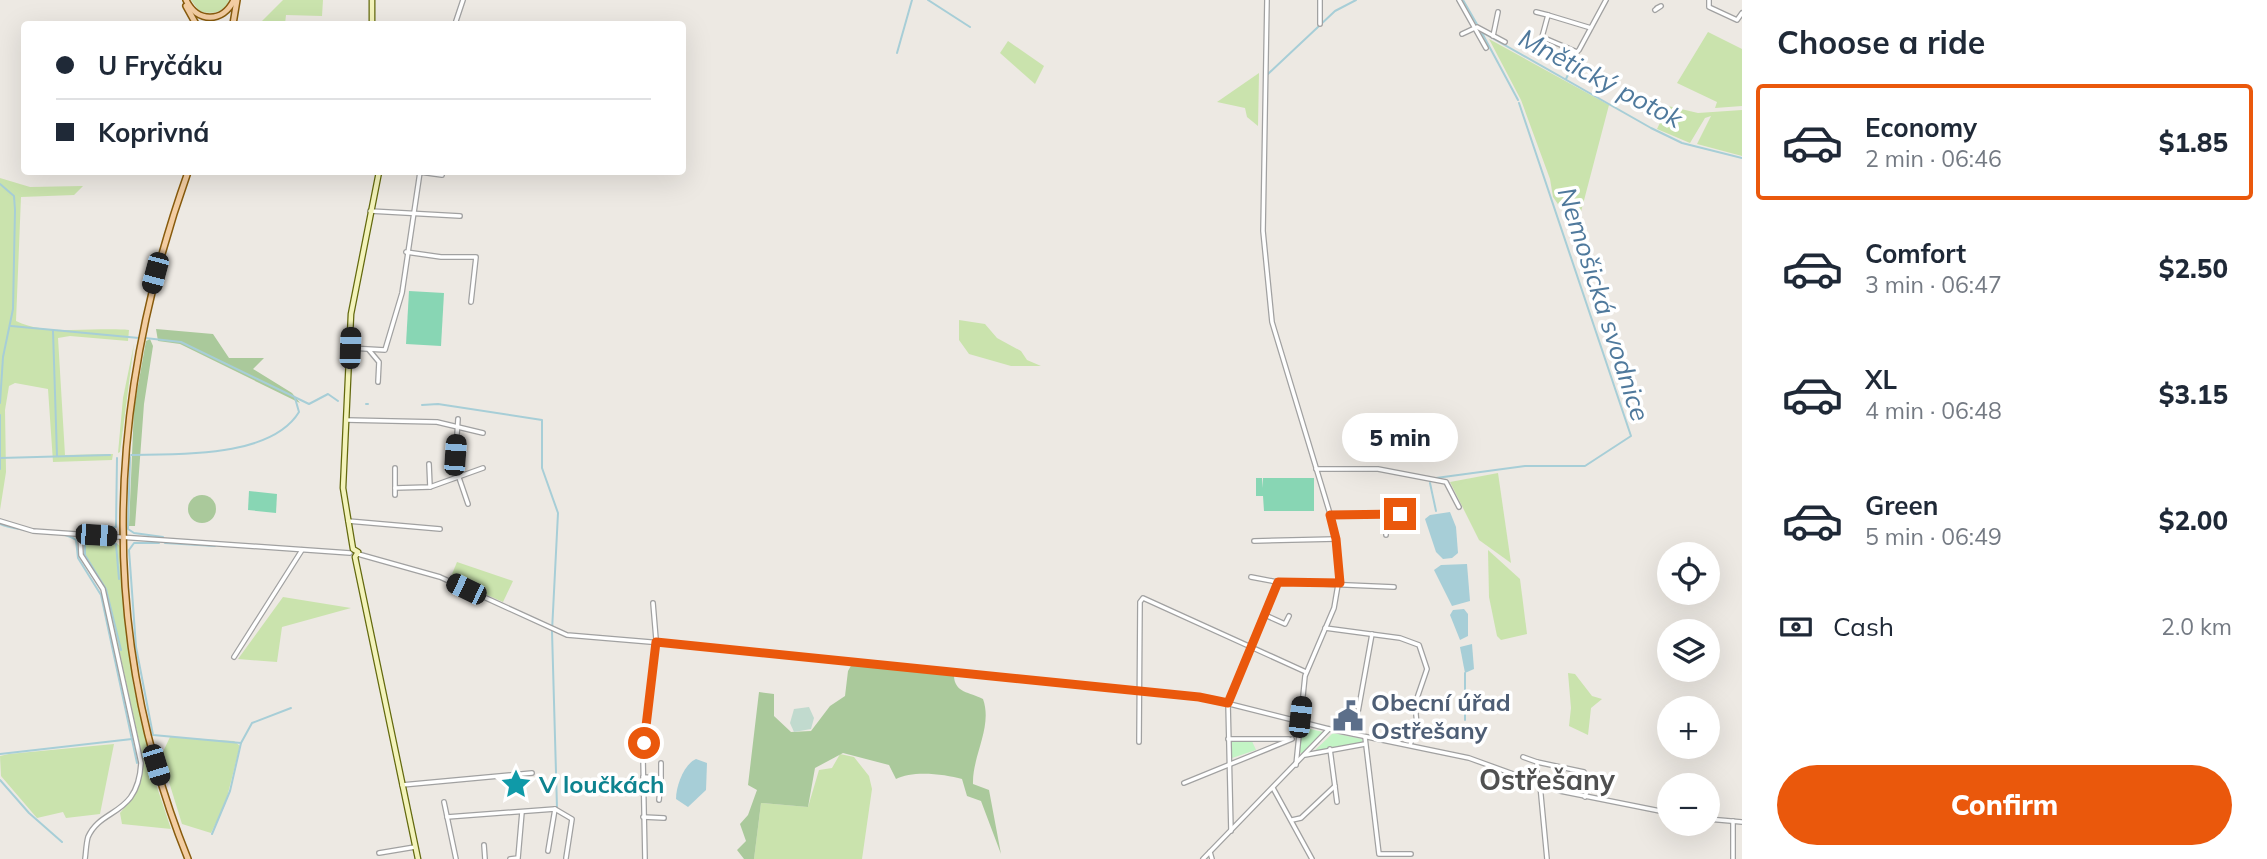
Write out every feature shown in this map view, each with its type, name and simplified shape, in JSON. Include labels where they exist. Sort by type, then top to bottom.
[{"type":"main road","points":[[185,0],[197,15],[212,18],[226,12],[237,0]]},
{"type":"main road","points":[[185,0],[194,21]]},
{"type":"main road","points":[[234,21],[237,0]]},
{"type":"main road","points":[[372,0],[372,21]]},
{"type":"main road","points":[[187,175],[161,252],[138,344],[124,454],[123,537],[127,614],[137,683],[156,765],[188,859]]},
{"type":"main road","points":[[378,175],[353,297],[343,488],[352,551],[357,556],[418,859]]},
{"type":"street","points":[[455,21],[463,0]]},
{"type":"street","points":[[1267,0],[1263,231],[1271,315],[1276,342],[1330,515],[1336,539],[1340,583],[1306,672],[1295,739],[1296,765]]},
{"type":"street","points":[[1320,0],[1320,24]]},
{"type":"street","points":[[1459,0],[1486,48]]},
{"type":"street","points":[[1548,15],[1542,38],[1574,51],[1579,50],[1606,0]]},
{"type":"street","points":[[1709,0],[1710,7],[1731,20],[1739,19],[1742,13]]},
{"type":"street","points":[[1493,36],[1497,12]]},
{"type":"street","points":[[1536,12],[1591,28]]},
{"type":"street","points":[[1462,34],[1475,28],[1505,42]]},
{"type":"street","points":[[350,348],[385,350],[402,293],[419,175]]},
{"type":"street","points":[[370,211],[460,216]]},
{"type":"street","points":[[406,252],[441,257],[476,257],[471,302]]},
{"type":"street","points":[[369,350],[379,362],[378,382]]},
{"type":"street","points":[[458,419],[455,455],[458,476],[468,504]]},
{"type":"street","points":[[346,420],[437,422],[456,429],[483,433]]},
{"type":"street","points":[[429,464],[430,487]]},
{"type":"street","points":[[395,468],[395,495]]},
{"type":"street","points":[[395,488],[430,487],[483,468]]},
{"type":"street","points":[[1316,469],[1378,469],[1446,482],[1459,507]]},
{"type":"street","points":[[1415,484],[1417,477]]},
{"type":"street","points":[[1386,514],[1386,534]]},
{"type":"street","points":[[1330,515],[1400,514]]},
{"type":"street","points":[[0,521],[21,529],[302,550],[352,551]]},
{"type":"street","points":[[348,521],[440,529]]},
{"type":"street","points":[[80,534],[81,555],[105,596],[141,763],[132,795],[121,809],[91,833],[85,859]]},
{"type":"street","points":[[1254,541],[1336,539]]},
{"type":"street","points":[[234,657],[302,550]]},
{"type":"street","points":[[357,556],[440,577],[552,631],[579,637],[888,665],[1228,703],[1329,729],[1469,758],[1539,785],[1657,811]]},
{"type":"street","points":[[1251,577],[1278,582],[1394,587]]},
{"type":"street","points":[[1231,831],[1228,703],[1278,582]]},
{"type":"street","points":[[1139,742],[1140,602],[1143,598],[1306,672]]},
{"type":"street","points":[[645,859],[643,777],[656,642],[653,603]]},
{"type":"street","points":[[1265,615],[1285,624],[1289,615]]},
{"type":"street","points":[[1325,628],[1417,643],[1426,665],[1416,700],[1417,725],[1410,745]]},
{"type":"street","points":[[1354,734],[1372,634]]},
{"type":"street","points":[[1203,859],[1329,729]]},
{"type":"street","points":[[1365,737],[1379,854],[1411,854]]},
{"type":"street","points":[[1228,739],[1295,739]]},
{"type":"street","points":[[1184,783],[1295,739]]},
{"type":"street","points":[[1305,755],[1365,744]]},
{"type":"street","points":[[1330,749],[1337,802]]},
{"type":"street","points":[[1523,757],[1584,772],[1590,782],[1585,797]]},
{"type":"street","points":[[659,800],[661,762]]},
{"type":"street","points":[[1537,762],[1547,859]]},
{"type":"street","points":[[402,785],[532,773]]},
{"type":"street","points":[[643,777],[661,778]]},
{"type":"street","points":[[1292,820],[1301,818],[1335,786]]},
{"type":"street","points":[[1273,788],[1312,859]]},
{"type":"street","points":[[444,802],[456,859]]},
{"type":"street","points":[[447,817],[555,809],[572,819],[566,858]]},
{"type":"street","points":[[548,851],[555,809]]},
{"type":"street","points":[[510,859],[518,859],[522,812]]},
{"type":"street","points":[[643,817],[664,818]]},
{"type":"street","points":[[1720,820],[1742,822]]},
{"type":"street","points":[[1733,821],[1733,859]]},
{"type":"street","points":[[484,845],[485,859]]},
{"type":"street","points":[[379,853],[415,847]]},
{"type":"street","points":[[1210,852],[1212,859]]},
{"type":"green space","points":[[191,0],[229,0],[221,10],[208,13],[199,11]]},
{"type":"green space","points":[[283,0],[323,0],[322,16],[286,15],[285,21],[262,21]]},
{"type":"green space","points":[[1708,32],[1742,49],[1742,106],[1715,108],[1717,102],[1677,83]]},
{"type":"green space","points":[[1489,39],[1609,105],[1577,227],[1563,220],[1562,210],[1553,197],[1550,179],[1521,100]]},
{"type":"green space","points":[[1008,41],[1044,66],[1035,84],[1000,53]]},
{"type":"green space","points":[[1259,73],[1258,126],[1247,117],[1245,108],[1217,102]]},
{"type":"green space","points":[[1668,106],[1698,113],[1742,110],[1742,156],[1697,144],[1711,116],[1705,118],[1690,143],[1657,129]]},
{"type":"green space","points":[[0,178],[30,187],[83,186],[74,195],[21,197],[16,321],[28,326],[56,330],[129,330],[128,341],[70,336],[58,338],[65,455],[113,454],[112,460],[53,462],[48,389],[15,383],[9,386],[5,410],[6,472],[0,510]]},
{"type":"green space","points":[[409,291],[444,293],[441,346],[406,344]]},
{"type":"green space","points":[[959,320],[985,324],[997,338],[1021,351],[1027,360],[1041,366],[1011,366],[969,354],[959,340]]},
{"type":"green space","points":[[156,329],[213,334],[229,358],[264,358],[253,369],[292,393],[300,403],[180,344],[158,341]]},
{"type":"green space","points":[[150,339],[153,346],[144,404],[135,526],[129,526],[134,408],[146,341]]},
{"type":"green space","points":[[134,344],[120,452],[118,453],[123,398]]},
{"type":"green space","points":[[1498,473],[1511,563],[1479,540],[1450,482]]},
{"type":"green space","points":[[1256,478],[1262,478],[1263,488],[1263,478],[1314,478],[1314,511],[1264,511],[1263,496],[1256,496]]},
{"type":"green space","points":[[249,491],[277,494],[276,513],[248,510]]},
{"type":"green space","points":[[202,495],[212,499],[216,509],[212,519],[202,523],[192,519],[188,509],[192,499]]},
{"type":"green space","points":[[89,538],[113,540],[120,546],[133,684],[152,772],[171,829],[122,824],[120,813],[137,786],[142,755],[107,594],[85,558],[84,541]]},
{"type":"green space","points":[[1488,550],[1520,579],[1527,634],[1501,640],[1497,636],[1489,597]]},
{"type":"green space","points":[[457,562],[513,581],[503,602],[450,579]]},
{"type":"green space","points":[[283,597],[351,608],[282,627],[277,662],[238,659]]},
{"type":"green space","points":[[852,664],[954,675],[960,689],[983,699],[986,720],[973,784],[989,790],[1001,854],[981,801],[967,796],[962,779],[938,774],[919,774],[896,779],[889,765],[843,753],[815,768],[808,807],[761,803],[754,859],[744,859],[737,850],[746,841],[740,824],[748,815],[757,790],[748,785],[759,692],[774,694],[774,716],[791,732],[811,731],[830,706],[845,696],[848,671]]},
{"type":"green space","points":[[1568,673],[1575,674],[1592,696],[1602,699],[1591,708],[1588,735],[1569,726],[1571,708]]},
{"type":"green space","points":[[809,707],[814,718],[811,729],[794,732],[790,723],[794,709]]},
{"type":"green space","points":[[1302,727],[1323,732],[1302,754],[1299,751]]},
{"type":"green space","points":[[1333,733],[1362,739],[1363,743],[1313,752]]},
{"type":"green space","points":[[170,737],[234,741],[240,746],[225,805],[211,833],[182,824],[161,756]]},
{"type":"green space","points":[[1231,741],[1252,741],[1256,750],[1232,758]]},
{"type":"green space","points":[[114,744],[100,814],[66,818],[63,812],[37,818],[1,776],[0,756]]},
{"type":"green space","points":[[840,754],[854,757],[869,776],[872,789],[862,859],[754,859],[761,803],[808,807],[819,770],[832,768]]},
{"type":"water","points":[[1450,512],[1456,527],[1458,553],[1452,558],[1443,559],[1436,552],[1425,519],[1430,515]]},
{"type":"water","points":[[1467,564],[1470,601],[1452,606],[1434,570],[1441,565]]},
{"type":"water","points":[[1464,609],[1468,614],[1468,636],[1460,640],[1450,615],[1453,610]]},
{"type":"water","points":[[1472,644],[1474,669],[1465,673],[1460,647]]},
{"type":"water","points":[[696,759],[707,763],[706,790],[688,807],[676,799],[676,794],[684,770]]},
{"type":"waterway","points":[[897,53],[912,0]]},
{"type":"waterway","points":[[928,0],[970,27]]},
{"type":"waterway","points":[[1268,74],[1335,11],[1356,0]]},
{"type":"waterway","name":"Mnětický potok","points":[[1463,0],[1478,26]]},
{"type":"waterway","name":"Mnětický potok","points":[[1480,31],[1651,128],[1682,143],[1742,158]]},
{"type":"waterway","name":"Nemošická svodnice","points":[[1482,33],[1518,100]]},
{"type":"waterway","points":[[1566,79],[1577,55]]},
{"type":"waterway","name":"Nemošická svodnice","points":[[1436,478],[1525,466],[1585,466],[1631,436],[1519,103]]},
{"type":"waterway","points":[[0,184],[14,196],[15,210],[13,309],[3,357],[0,403]]},
{"type":"waterway","points":[[11,326],[139,338]]},
{"type":"waterway","points":[[53,331],[57,456]]},
{"type":"waterway","points":[[145,338],[181,342],[309,404],[328,394],[338,401]]},
{"type":"waterway","points":[[131,455],[198,453],[246,446],[268,438],[286,427],[299,412],[295,398]]},
{"type":"waterway","points":[[422,405],[438,404],[542,420],[542,468],[558,513],[552,631],[557,808]]},
{"type":"waterway","points":[[0,415],[0,469]]},
{"type":"waterway","points":[[0,458],[110,455]]},
{"type":"waterway","points":[[130,457],[128,529],[134,533],[163,537]]},
{"type":"waterway","points":[[85,531],[116,527],[117,458]]},
{"type":"waterway","name":"Nemošická svodnice","points":[[1430,483],[1436,511]]},
{"type":"waterway","points":[[0,524],[61,534],[76,540],[78,558],[101,595],[137,763]]},
{"type":"waterway","points":[[119,579],[116,544],[95,539],[85,541],[85,555],[106,589],[121,650]]},
{"type":"waterway","points":[[159,543],[134,543],[129,550],[136,647],[153,735],[241,743],[230,791],[212,834]]},
{"type":"waterway","points":[[165,543],[215,546]]},
{"type":"waterway","name":"Nemošická svodnice","points":[[1465,673],[1465,720]]},
{"type":"waterway","points":[[241,743],[252,723],[291,708]]},
{"type":"waterway","points":[[0,754],[132,739]]},
{"type":"waterway","points":[[0,780],[29,813],[62,842]]},
{"type":"place","name":"Obecní úřad Ostřešany","points":[[1348,716]]},
{"type":"place","name":"V loučkách","points":[[516,784]]},
{"type":"district","name":"Ostřešany","points":[[1547,779]]},
{"type":"route","points":[[644,743],[656,642],[1199,697],[1228,703],[1278,582],[1340,583],[1336,539],[1330,515],[1400,514]]}]
